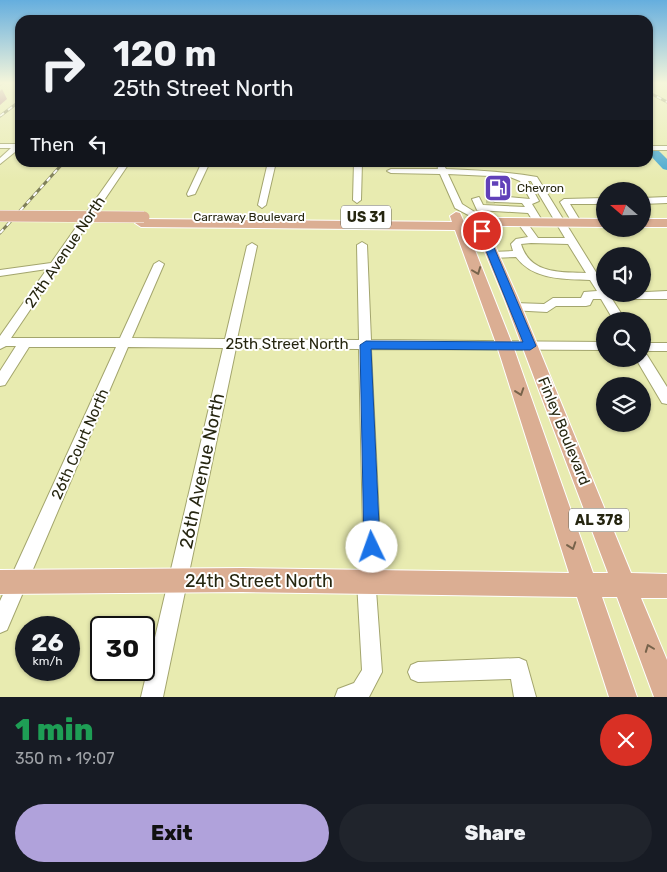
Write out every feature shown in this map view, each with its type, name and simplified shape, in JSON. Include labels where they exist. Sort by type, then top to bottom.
[{"type":"main road","name":"Carraway Boulevard","points":[[0,222],[457,212],[478,221],[495,210],[522,222],[596,222]]},
{"type":"main road","name":"Finley Boulevard","points":[[457,212],[505,346],[623,697]]},
{"type":"main road","name":"Carraway Boulevard","points":[[0,216],[142,220]]},
{"type":"main road","name":"Finley Boulevard","points":[[478,221],[530,346],[667,694]]},
{"type":"main road","points":[[651,223],[666,223]]},
{"type":"main road","name":"24th Street North","points":[[9,582],[178,580],[667,586]]},
{"type":"street","points":[[0,146],[15,145]]},
{"type":"street","points":[[0,162],[15,149]]},
{"type":"street","name":"27th Avenue North","points":[[1,343],[123,167]]},
{"type":"street","points":[[191,194],[204,167]]},
{"type":"street","points":[[262,205],[271,167]]},
{"type":"street","points":[[357,200],[358,167]]},
{"type":"street","points":[[391,171],[441,167],[463,172],[511,175],[523,179],[534,179],[596,281]]},
{"type":"street","name":"Finley Boulevard","points":[[441,167],[457,212]]},
{"type":"street","points":[[463,172],[470,167]]},
{"type":"street","points":[[476,199],[480,208],[495,210],[529,206],[535,201],[523,179]]},
{"type":"street","points":[[457,212],[476,199]]},
{"type":"street","points":[[476,199],[495,210]]},
{"type":"street","points":[[651,201],[667,200]]},
{"type":"street","points":[[576,222],[564,202],[596,202]]},
{"type":"street","points":[[529,206],[538,222]]},
{"type":"street","points":[[457,212],[478,221]]},
{"type":"street","points":[[522,222],[532,240]]},
{"type":"street","points":[[572,241],[532,240],[519,241],[516,244],[526,265],[536,270],[594,277]]},
{"type":"street","points":[[346,697],[361,691],[372,672],[366,345],[362,245]]},
{"type":"street","name":"26th Avenue North","points":[[152,697],[252,246]]},
{"type":"street","points":[[492,255],[520,254]]},
{"type":"street","name":"26th Court North","points":[[0,623],[9,582],[160,264]]},
{"type":"street","points":[[0,273],[56,265]]},
{"type":"street","points":[[651,294],[667,294]]},
{"type":"street","points":[[514,307],[547,308],[553,302],[586,302],[588,295],[596,295]]},
{"type":"street","points":[[0,381],[26,342]]},
{"type":"street","name":"25th Street North","points":[[1,343],[596,346]]},
{"type":"street","points":[[651,346],[667,347]]},
{"type":"street","points":[[647,367],[667,399]]},
{"type":"street","points":[[418,672],[519,668],[525,697]]},
{"type":"waterway","points":[[653,152],[667,166]]},
{"type":"tunnel","points":[[486,199],[495,199]]},
{"type":"railway","points":[[0,233],[59,167]]},
{"type":"place","name":"Chevron","points":[[498,188]]},
{"type":"route","points":[[372,547],[366,345],[530,346],[482,231]]}]
